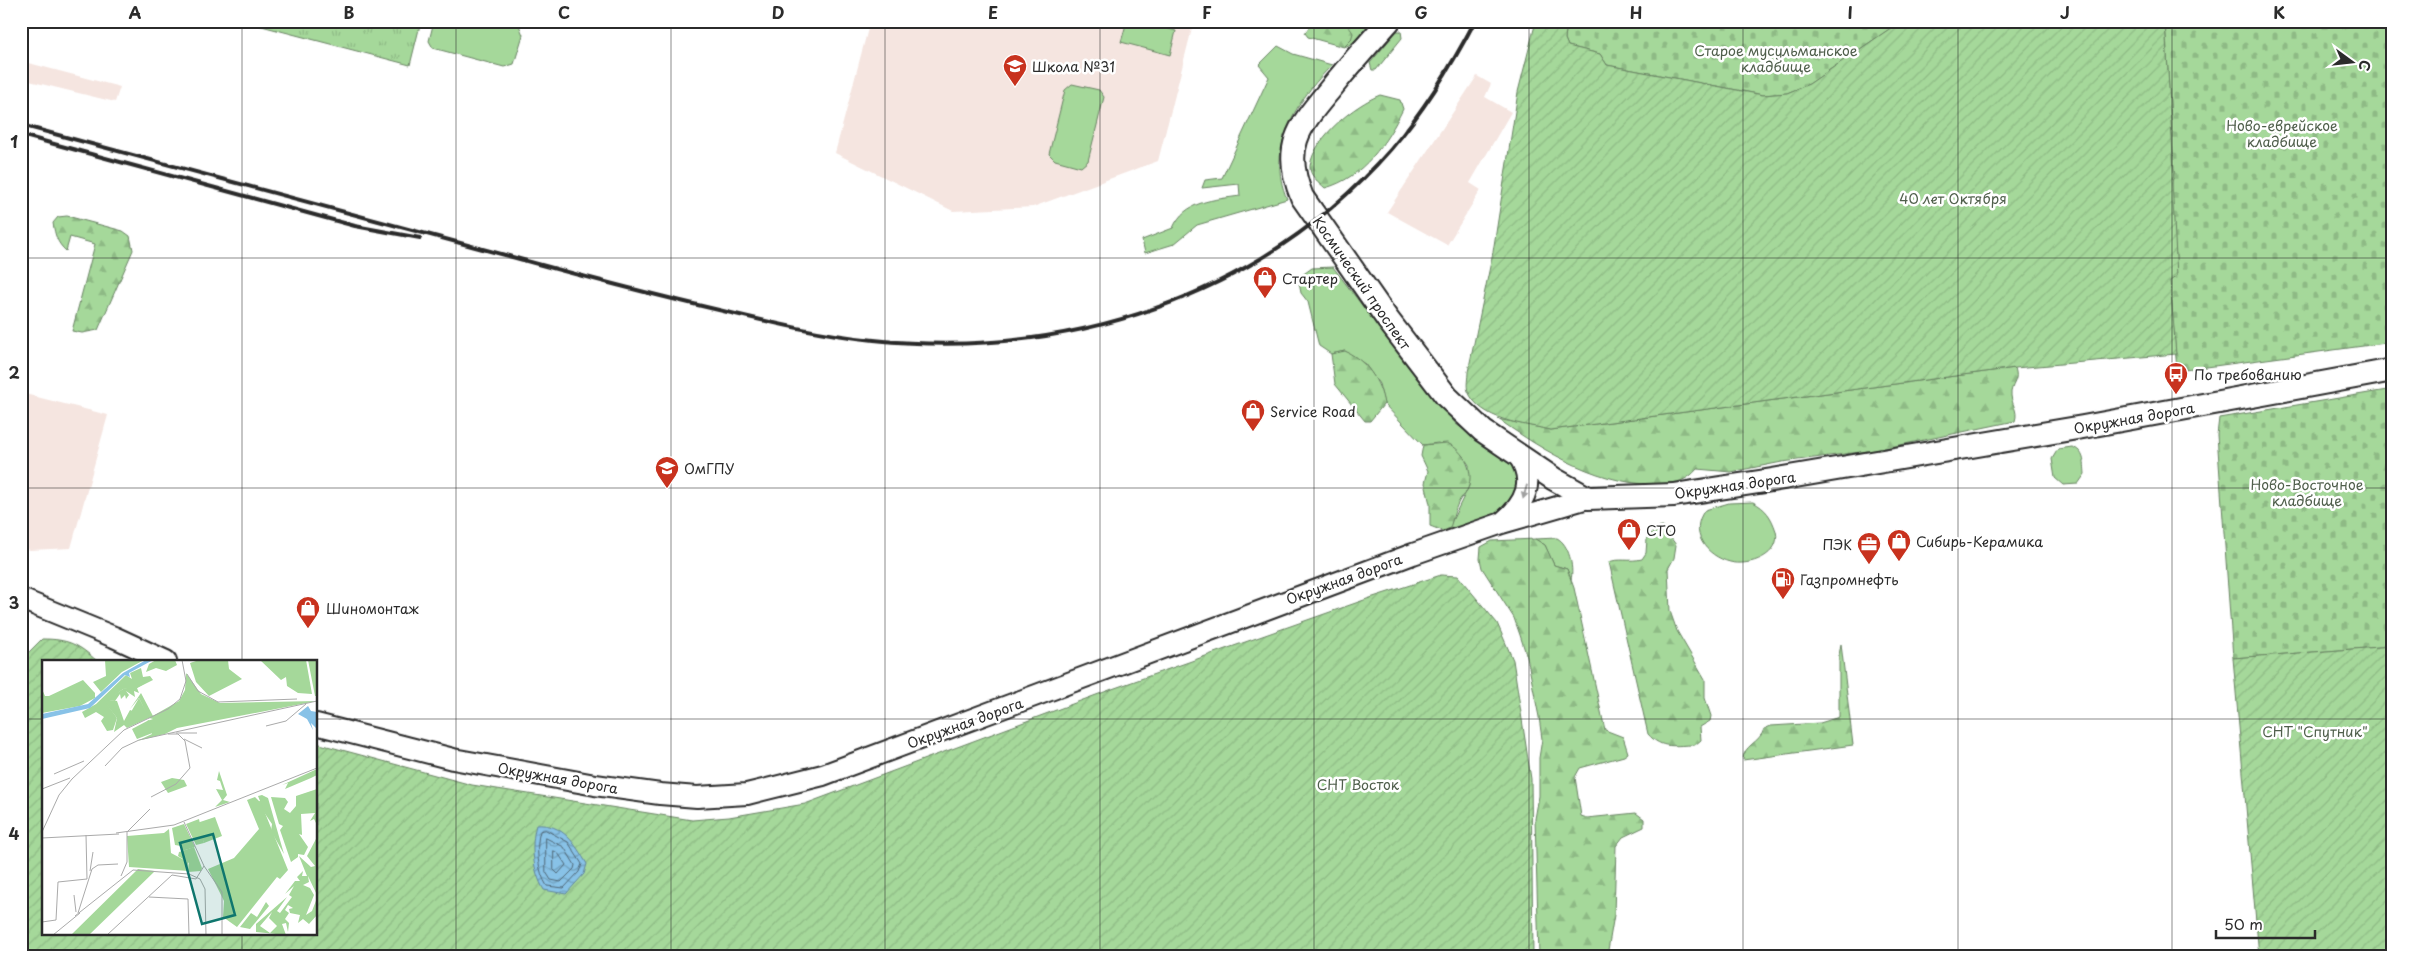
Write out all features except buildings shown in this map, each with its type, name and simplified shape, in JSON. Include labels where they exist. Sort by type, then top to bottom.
[{"type":"main road","name":"Космический проспект","points":[[1389,21],[1309,113],[1299,132],[1292,158],[1297,186],[1302,197],[1333,243],[1428,376],[1460,411],[1483,431],[1518,455],[1554,479],[1588,498]]},
{"type":"main road","name":"Окружная дорога","points":[[318,725],[453,759],[595,785],[697,797],[747,794],[823,775],[1049,692],[1214,628],[1502,523],[1588,498],[1674,495],[1772,480],[2093,425],[2393,370]]},
{"type":"main road","points":[[1502,523],[1520,505],[1526,492],[1528,480],[1526,467],[1518,455]]},
{"type":"main road","points":[[21,599],[105,633],[164,660]]},
{"type":"shaded area","name":"Школа №31","points":[[870,21],[1194,21],[1158,161],[1033,207],[953,211],[835,153]]},
{"type":"shaded area","points":[[21,61],[120,87],[115,102],[21,79]]},
{"type":"shaded area","points":[[1477,76],[1491,84],[1485,97],[1511,112],[1470,183],[1481,190],[1447,245],[1387,212]]},
{"type":"shaded area","points":[[21,393],[108,415],[71,548],[30,550],[21,547]]},
{"type":"green space","points":[[254,21],[421,21],[410,65],[254,24]]},
{"type":"green space","points":[[434,21],[507,21],[519,25],[523,35],[514,64],[504,67],[433,48],[429,41]]},
{"type":"green space","points":[[1127,21],[1141,21],[1176,31],[1170,55],[1121,42]]},
{"type":"green space","points":[[1323,21],[1344,23],[1353,33],[1351,40],[1344,47],[1308,37],[1305,33],[1309,27]]},
{"type":"green space","points":[[1342,21],[1371,21],[1356,40],[1344,47],[1351,40],[1349,26]]},
{"type":"green space","name":"40 лет Октября","points":[[1536,21],[1567,21],[1565,39],[1568,46],[1600,54],[1607,65],[1763,95],[1787,93],[1809,84],[1901,21],[2165,21],[2174,172],[2172,183],[2177,276],[2170,281],[2176,354],[2015,368],[1551,430],[1504,420],[1493,415],[1482,409],[1468,391],[1468,372],[1493,252],[1518,92]]},
{"type":"green space","name":"Старое мусульманское кладбище","points":[[1567,21],[1901,21],[1809,84],[1787,93],[1763,95],[1607,65],[1600,54],[1568,46],[1565,39]]},
{"type":"green space","name":"Ново-еврейское кладбище","points":[[2165,21],[2393,21],[2393,342],[2177,371],[2170,281],[2172,183],[2174,172]]},
{"type":"green space","points":[[1397,31],[1401,31],[1402,38],[1376,70],[1372,70],[1370,63]]},
{"type":"green space","points":[[1278,46],[1293,54],[1332,65],[1307,94],[1297,109],[1282,143],[1280,161],[1281,180],[1287,199],[1197,225],[1174,244],[1145,253],[1142,240],[1173,228],[1178,219],[1193,207],[1211,200],[1240,196],[1239,184],[1202,188],[1205,180],[1222,178],[1269,77],[1259,65]]},
{"type":"green space","points":[[1072,84],[1099,90],[1104,97],[1088,161],[1081,167],[1055,160],[1049,154],[1065,90]]},
{"type":"green space","points":[[1380,95],[1400,100],[1403,109],[1389,134],[1362,167],[1339,183],[1325,188],[1310,170],[1313,155],[1319,144],[1327,133],[1348,114]]},
{"type":"green space","points":[[67,216],[123,231],[130,236],[133,250],[98,330],[82,333],[72,331],[95,244],[70,237],[66,251],[60,245],[53,223],[58,217]]},
{"type":"green space","points":[[1333,267],[1405,362],[1456,424],[1516,468],[1519,491],[1498,514],[1447,531],[1469,486],[1469,465],[1463,456],[1438,443],[1423,445],[1384,404],[1379,384],[1365,364],[1345,351],[1331,354],[1319,346],[1308,302],[1301,293],[1298,278],[1312,268]]},
{"type":"green space","points":[[1345,351],[1366,366],[1379,387],[1384,404],[1370,421],[1365,421],[1335,384],[1331,354]]},
{"type":"green space","points":[[2015,368],[2016,378],[2011,392],[2016,413],[2015,421],[1876,450],[1782,462],[1731,472],[1697,469],[1690,476],[1682,480],[1664,484],[1641,484],[1597,474],[1535,444],[1498,419],[1551,430]]},
{"type":"green space","name":"Ново-Восточное кладбище","points":[[2393,389],[2393,646],[2233,658],[2217,435],[2219,418]]},
{"type":"green space","points":[[1447,443],[1459,451],[1467,463],[1470,478],[1466,493],[1461,498],[1450,528],[1443,531],[1430,526],[1430,504],[1425,483],[1428,471],[1421,456],[1423,445]]},
{"type":"green space","points":[[2072,447],[2082,454],[2085,474],[2078,484],[2063,485],[2055,478],[2052,459],[2058,449]]},
{"type":"green space","points":[[1753,502],[1765,510],[1776,531],[1777,539],[1769,553],[1754,561],[1738,563],[1721,559],[1707,549],[1699,535],[1698,527],[1700,518],[1705,510],[1729,503]]},
{"type":"green space","points":[[1663,527],[1676,545],[1674,558],[1668,569],[1670,611],[1677,631],[1705,679],[1705,698],[1711,716],[1710,721],[1700,727],[1701,740],[1695,745],[1664,745],[1648,734],[1609,562],[1642,559],[1646,553],[1647,539],[1656,528]]},
{"type":"green space","points":[[1557,538],[1565,545],[1570,556],[1571,580],[1567,569],[1554,565],[1545,545],[1535,539]]},
{"type":"green space","points":[[1535,539],[1545,545],[1554,565],[1567,569],[1574,588],[1605,730],[1623,737],[1628,753],[1624,756],[1580,768],[1575,777],[1581,816],[1587,818],[1636,813],[1644,819],[1644,827],[1623,837],[1616,846],[1614,915],[1607,956],[1539,956],[1535,819],[1539,796],[1539,758],[1542,739],[1539,717],[1527,657],[1514,618],[1482,568],[1480,559],[1481,547],[1492,541]]},
{"type":"green space","name":"СНТ Восток","points":[[1441,575],[1458,576],[1497,623],[1513,660],[1531,779],[1533,956],[21,956],[21,660],[42,639],[66,641],[84,650],[96,660],[42,660],[42,934],[318,934],[318,744],[472,785],[692,820],[729,817],[805,804],[1115,688],[1367,599]]},
{"type":"green space","points":[[1841,644],[1853,745],[1743,760],[1746,751],[1759,738],[1764,729],[1771,726],[1820,723],[1839,717],[1839,655]]},
{"type":"green space","name":"СНТ \"Спутник\"","points":[[2393,646],[2393,956],[2259,956],[2233,658]]},
{"type":"water","points":[[536,825],[554,827],[561,831],[573,842],[587,864],[584,874],[566,894],[544,890],[540,883],[535,867],[533,850]]},
{"type":"railway","points":[[21,125],[586,277],[779,324],[817,332],[874,340],[946,344],[1018,340],[1088,328],[1156,308],[1221,280],[1283,245],[1339,201],[1391,149],[1415,119],[1436,88],[1475,21]]},
{"type":"railway","points":[[21,135],[355,226],[420,238]]},
{"type":"place","name":"Школа №31","points":[[1015,87]]},
{"type":"place","name":"Стартер","points":[[1265,299]]},
{"type":"place","name":"По требованию","points":[[2176,395]]},
{"type":"place","name":"Service Road","points":[[1253,432]]},
{"type":"place","name":"ОмГПУ","points":[[667,489]]},
{"type":"place","name":"СТО","points":[[1629,551]]},
{"type":"place","name":"Сибирь-Керамика","points":[[1899,562]]},
{"type":"place","name":"ПЭК","points":[[1869,565]]},
{"type":"place","name":"Газпромнефть","points":[[1783,600]]},
{"type":"place","name":"Шиномонтаж","points":[[308,629]]}]
